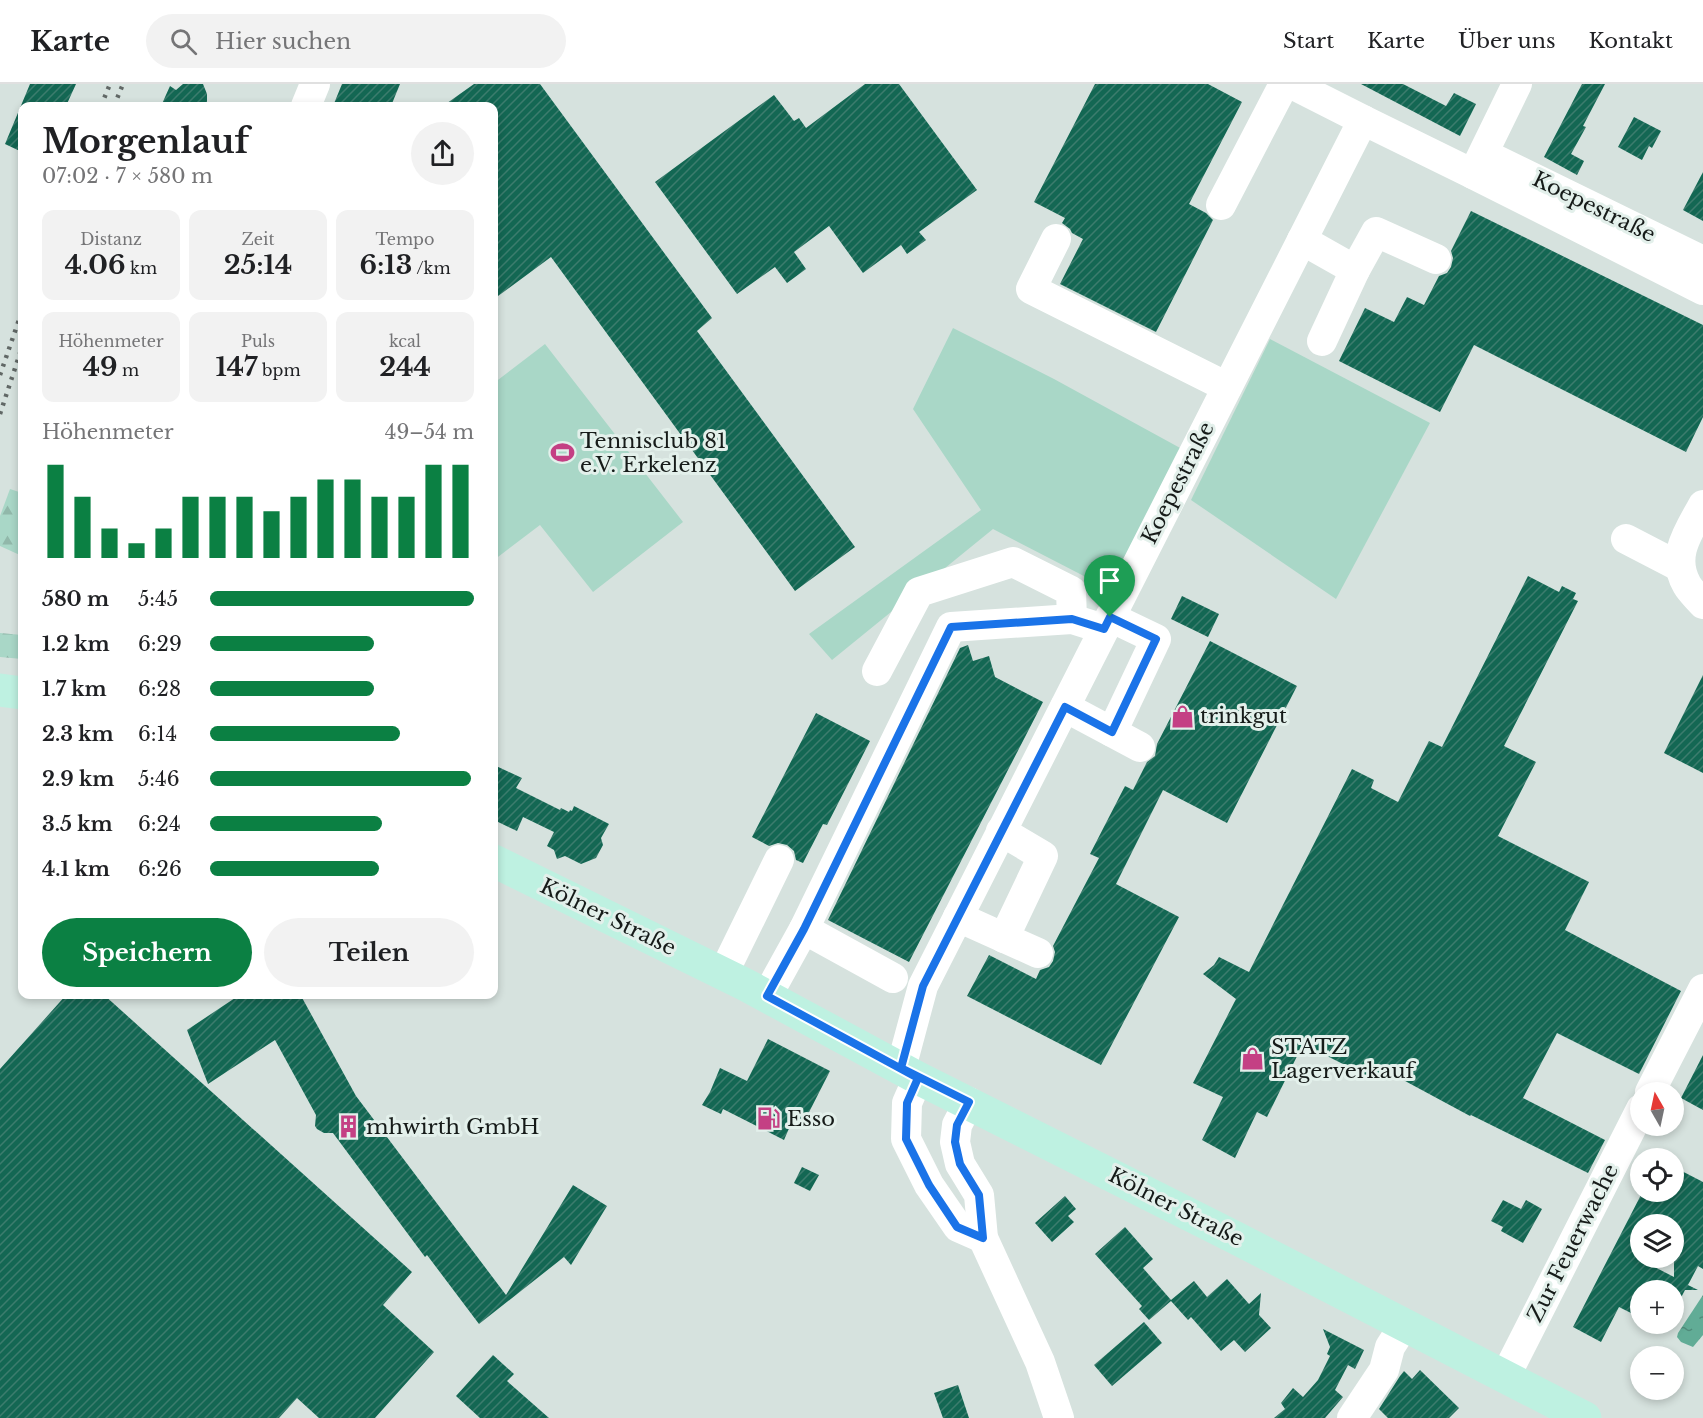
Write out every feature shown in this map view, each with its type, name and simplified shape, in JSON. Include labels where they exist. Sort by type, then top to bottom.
[{"type":"main road","points":[[0,690],[18,692]]},
{"type":"main road","name":"Kölner Straße","points":[[498,863],[767,996],[910,1073],[1585,1418]]},
{"type":"street","points":[[308,102],[315,84]]},
{"type":"street","points":[[1221,205],[1284,84]]},
{"type":"street","name":"Koepestraße","points":[[1292,84],[1363,120],[1478,164],[1703,261]]},
{"type":"street","points":[[1505,88],[1478,164],[1703,291]]},
{"type":"street","name":"Koepestraße","points":[[983,1238],[957,1227],[929,1185],[906,1139],[910,1073],[923,986],[1363,120]]},
{"type":"street","points":[[1322,341],[1355,270],[1376,232],[1436,259]]},
{"type":"street","points":[[1056,239],[1031,288],[1227,387]]},
{"type":"street","points":[[1302,240],[1355,270]]},
{"type":"street","points":[[1703,505],[1681,547],[1680,567],[1688,585],[1703,604]]},
{"type":"street","points":[[1626,539],[1680,567]]},
{"type":"street","points":[[877,671],[919,592],[1013,562],[1071,591],[1072,619]]},
{"type":"street","points":[[767,996],[804,929],[951,627],[1072,619],[1107,623],[1156,639],[1112,732]]},
{"type":"street","points":[[1065,707],[1140,747]]},
{"type":"street","points":[[1001,831],[1043,856],[1004,938]]},
{"type":"street","points":[[723,974],[779,860]]},
{"type":"street","points":[[958,917],[1038,953]]},
{"type":"street","points":[[804,929],[893,978]]},
{"type":"street","points":[[1655,1082],[1703,989]]},
{"type":"street","points":[[969,1102],[957,1125],[955,1142],[960,1164],[979,1195],[983,1238],[1040,1362],[1059,1418]]},
{"type":"street","name":"Zur Feuerwache","points":[[1505,1377],[1630,1130]]},
{"type":"street","points":[[1352,1418],[1384,1370],[1390,1347],[1404,1324]]},
{"type":"green space","points":[[953,328],[1054,379],[1182,449],[1111,590],[993,529],[832,660],[809,634],[981,510],[913,409]]},
{"type":"green space","points":[[1270,339],[1430,423],[1336,599],[1191,500]]},
{"type":"green space","name":"Tennisclub 81 e.V. Erkelenz","points":[[545,344],[683,522],[593,592],[540,525],[498,557],[498,380]]},
{"type":"green space","points":[[10,489],[18,492],[18,554],[0,546],[0,516]]},
{"type":"green space","points":[[0,633],[18,635],[18,659],[0,657]]},
{"type":"water","points":[[1703,1295],[1703,1335],[1693,1347],[1681,1342],[1677,1337],[1678,1334],[1684,1334],[1684,1324]]},
{"type":"building","points":[[30,84],[76,84],[68,102],[22,102]]},
{"type":"building","points":[[183,84],[203,84],[207,102],[163,102],[170,86],[176,90]]},
{"type":"building","points":[[342,84],[400,84],[393,102],[335,102]]},
{"type":"building","points":[[474,84],[540,84],[712,318],[697,331],[855,547],[795,591],[551,257],[498,296],[498,102],[449,102]]},
{"type":"building","points":[[865,84],[899,84],[977,190],[919,232],[926,240],[907,254],[901,245],[863,273],[829,226],[794,252],[806,269],[787,283],[775,267],[737,294],[655,182],[774,95],[794,121],[799,118],[806,128]]},
{"type":"building","points":[[1095,84],[1208,84],[1242,102],[1189,204],[1206,213],[1213,220],[1156,332],[1060,284],[1083,239],[1072,233],[1062,223],[1065,218],[1034,202]]},
{"type":"building","points":[[1361,84],[1403,84],[1446,106],[1454,93],[1476,104],[1460,136]]},
{"type":"building","points":[[1582,84],[1605,84],[1571,154],[1584,161],[1577,175],[1544,157]]},
{"type":"building","points":[[18,113],[18,150],[5,144]]},
{"type":"building","points":[[1634,117],[1661,131],[1652,148],[1649,146],[1642,160],[1618,147]]},
{"type":"building","points":[[1703,172],[1703,221],[1683,210]]},
{"type":"building","points":[[1471,211],[1703,325],[1703,417],[1686,452],[1474,345],[1440,412],[1339,361],[1365,308],[1394,322],[1407,297],[1424,305],[1439,276],[1447,273],[1451,267],[1453,258],[1451,251]]},
{"type":"building","points":[[1528,576],[1559,592],[1562,586],[1576,593],[1573,599],[1578,601],[1504,746],[1536,762],[1498,836],[1589,882],[1565,930],[1681,991],[1639,1074],[1557,1033],[1523,1098],[1605,1140],[1588,1173],[1470,1116],[1381,1068],[1375,1080],[1303,1044],[1267,1117],[1257,1112],[1235,1158],[1202,1140],[1223,1097],[1193,1083],[1236,999],[1203,974],[1214,965],[1219,957],[1249,972],[1352,769],[1374,780],[1371,788],[1398,802],[1429,741],[1442,747]]},
{"type":"building","points":[[1182,596],[1219,614],[1208,637],[1171,619]]},
{"type":"building","points":[[1210,641],[1297,686],[1227,823],[1163,790],[1116,884],[1179,917],[1101,1065],[967,996],[989,955],[1036,979],[1040,970],[1049,967],[1055,952],[1053,946],[1099,858],[1090,854],[1125,786],[1133,790],[1147,762],[1155,756],[1157,744]]},
{"type":"building","points":[[968,645],[973,661],[989,656],[995,677],[1043,702],[909,962],[828,920],[960,648]]},
{"type":"building","points":[[1703,675],[1703,773],[1664,753]]},
{"type":"building","points":[[816,713],[870,741],[827,825],[823,824],[803,863],[796,860],[794,851],[787,845],[778,843],[769,846],[752,837]]},
{"type":"building","points":[[498,767],[522,778],[516,788],[560,810],[561,808],[569,812],[574,806],[609,824],[601,838],[603,845],[596,858],[581,864],[565,856],[557,859],[554,850],[547,846],[554,832],[523,817],[517,831],[498,822]]},
{"type":"building","points":[[63,999],[109,999],[412,1272],[383,1305],[434,1352],[375,1418],[319,1418],[297,1398],[279,1418],[0,1418],[0,1069]]},
{"type":"building","name":"mhwirth GmbH","points":[[234,999],[303,999],[356,1096],[506,1295],[573,1185],[607,1206],[571,1265],[564,1257],[479,1324],[427,1255],[425,1257],[333,1133],[324,1133],[317,1129],[316,1115],[275,1040],[208,1084],[187,1030]]},
{"type":"building","points":[[768,1039],[830,1071],[804,1122],[794,1117],[784,1140],[723,1109],[721,1114],[702,1105],[720,1068],[747,1081]]},
{"type":"building","points":[[1703,1055],[1703,1110],[1684,1100],[1684,1092]]},
{"type":"building","points":[[802,1167],[819,1175],[810,1191],[794,1183]]},
{"type":"building","points":[[1684,1172],[1703,1182],[1703,1269],[1698,1266],[1688,1285],[1698,1290],[1684,1292],[1684,1280],[1630,1280],[1630,1312],[1619,1307],[1601,1342],[1573,1327],[1630,1216],[1630,1268],[1657,1268],[1674,1277],[1674,1268],[1684,1268],[1684,1214],[1631,1214],[1637,1202],[1684,1202]]},
{"type":"building","points":[[1065,1196],[1076,1209],[1068,1216],[1074,1222],[1052,1242],[1035,1223]]},
{"type":"building","points":[[1503,1200],[1521,1209],[1526,1200],[1542,1209],[1523,1243],[1501,1231],[1503,1227],[1491,1221]]},
{"type":"building","points":[[1125,1227],[1153,1259],[1143,1268],[1171,1300],[1194,1281],[1207,1297],[1227,1279],[1249,1304],[1261,1293],[1259,1315],[1271,1328],[1245,1352],[1234,1340],[1221,1351],[1191,1317],[1188,1320],[1171,1301],[1149,1320],[1139,1309],[1142,1306],[1095,1254]]},
{"type":"building","points":[[1144,1322],[1162,1343],[1112,1386],[1094,1365]]},
{"type":"building","points":[[1323,1329],[1364,1350],[1355,1369],[1348,1365],[1335,1390],[1343,1397],[1325,1418],[1274,1418],[1285,1409],[1281,1403],[1293,1388],[1303,1397],[1318,1380],[1330,1356],[1327,1354],[1330,1347]]},
{"type":"building","points":[[493,1355],[514,1374],[507,1381],[549,1418],[480,1418],[456,1396]]},
{"type":"building","points":[[1420,1370],[1459,1408],[1449,1418],[1388,1418],[1379,1409],[1400,1376],[1404,1371],[1412,1379]]},
{"type":"building","points":[[958,1385],[969,1418],[943,1418],[934,1393]]},
{"type":"railway","points":[[103,102],[110,84]]},
{"type":"railway","points":[[116,102],[123,84]]},
{"type":"railway","points":[[0,375],[18,323]]},
{"type":"railway","points":[[0,414],[18,359]]},
{"type":"place","name":"Tennisclub 81 e.V. Erkelenz","points":[[562,453]]},
{"type":"place","name":"trinkgut","points":[[1182,716]]},
{"type":"place","name":"STATZ Lagerverkauf","points":[[1253,1059]]},
{"type":"place","name":"Esso","points":[[769,1119]]},
{"type":"place","name":"mhwirth GmbH","points":[[348,1127]]},
{"type":"route","points":[[1110,617],[1156,639],[1112,732],[1065,707],[923,986],[901,1068],[969,1102],[957,1125],[955,1142],[960,1164],[979,1195],[983,1238],[957,1227],[929,1185],[906,1139],[907,1103],[918,1078],[767,996],[804,929],[951,627],[1072,619],[1104,629],[1110,617]]}]
